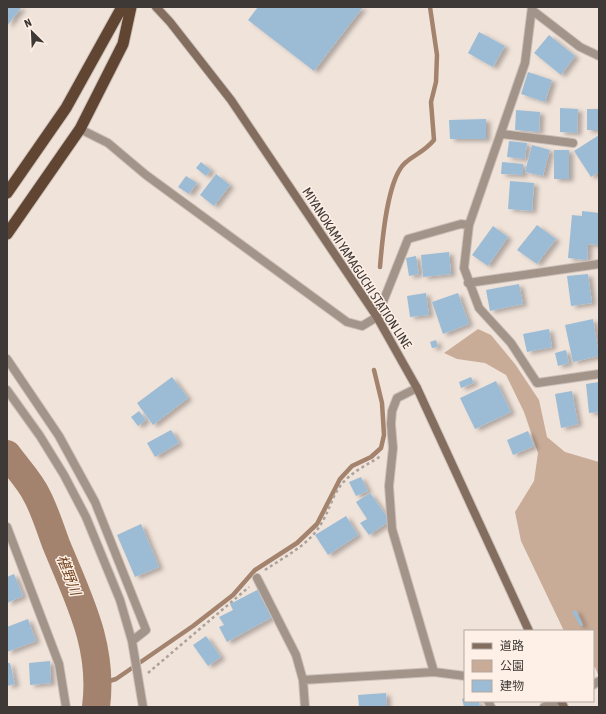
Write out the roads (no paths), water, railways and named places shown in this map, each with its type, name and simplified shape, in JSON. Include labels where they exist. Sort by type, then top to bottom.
[{"type":"highway","points":[[7,193],[66,108],[122,7]]},
{"type":"highway","points":[[7,234],[80,130],[123,44],[131,7]]},
{"type":"main road","name":"MIYANOKAMI YAMAGUCHI STATION LINE","points":[[156,7],[231,100],[377,317],[417,388],[529,630]]},
{"type":"street","points":[[532,8],[580,47],[599,56]]},
{"type":"street","points":[[532,8],[525,63],[502,134],[469,225],[464,268],[468,283],[479,308],[511,343],[537,383],[599,374]]},
{"type":"street","points":[[80,130],[108,143],[146,175],[347,322],[362,326],[377,317],[408,238],[461,224],[469,225]]},
{"type":"street","points":[[502,134],[573,143]]},
{"type":"street","points":[[468,283],[599,264]]},
{"type":"street","points":[[7,359],[59,436],[95,502],[146,630],[132,641]]},
{"type":"street","points":[[417,388],[397,398],[392,411],[391,424],[393,448],[389,486],[392,530],[434,672]]},
{"type":"street","points":[[7,390],[40,436],[64,475],[82,510],[120,600],[132,641],[139,679],[142,707]]},
{"type":"street","points":[[7,527],[58,664],[66,707]]},
{"type":"street","points":[[257,578],[296,656],[302,680],[305,707]]},
{"type":"street","points":[[302,680],[434,672],[464,676]]},
{"type":"street","points":[[544,707],[557,702]]},
{"type":"waterway","points":[[380,267],[386,212],[394,182],[405,163],[426,148],[434,140],[431,102],[436,82],[437,55],[430,7]]},
{"type":"waterway","points":[[99,684],[116,679],[193,626],[233,595],[255,570],[297,543],[317,524],[340,479],[352,466],[371,457],[381,448],[384,435],[382,403],[374,370]]},
{"type":"waterway","name":"椹野川","points":[[7,454],[31,485],[40,502],[80,603],[93,643],[96,663],[96,707]]}]
